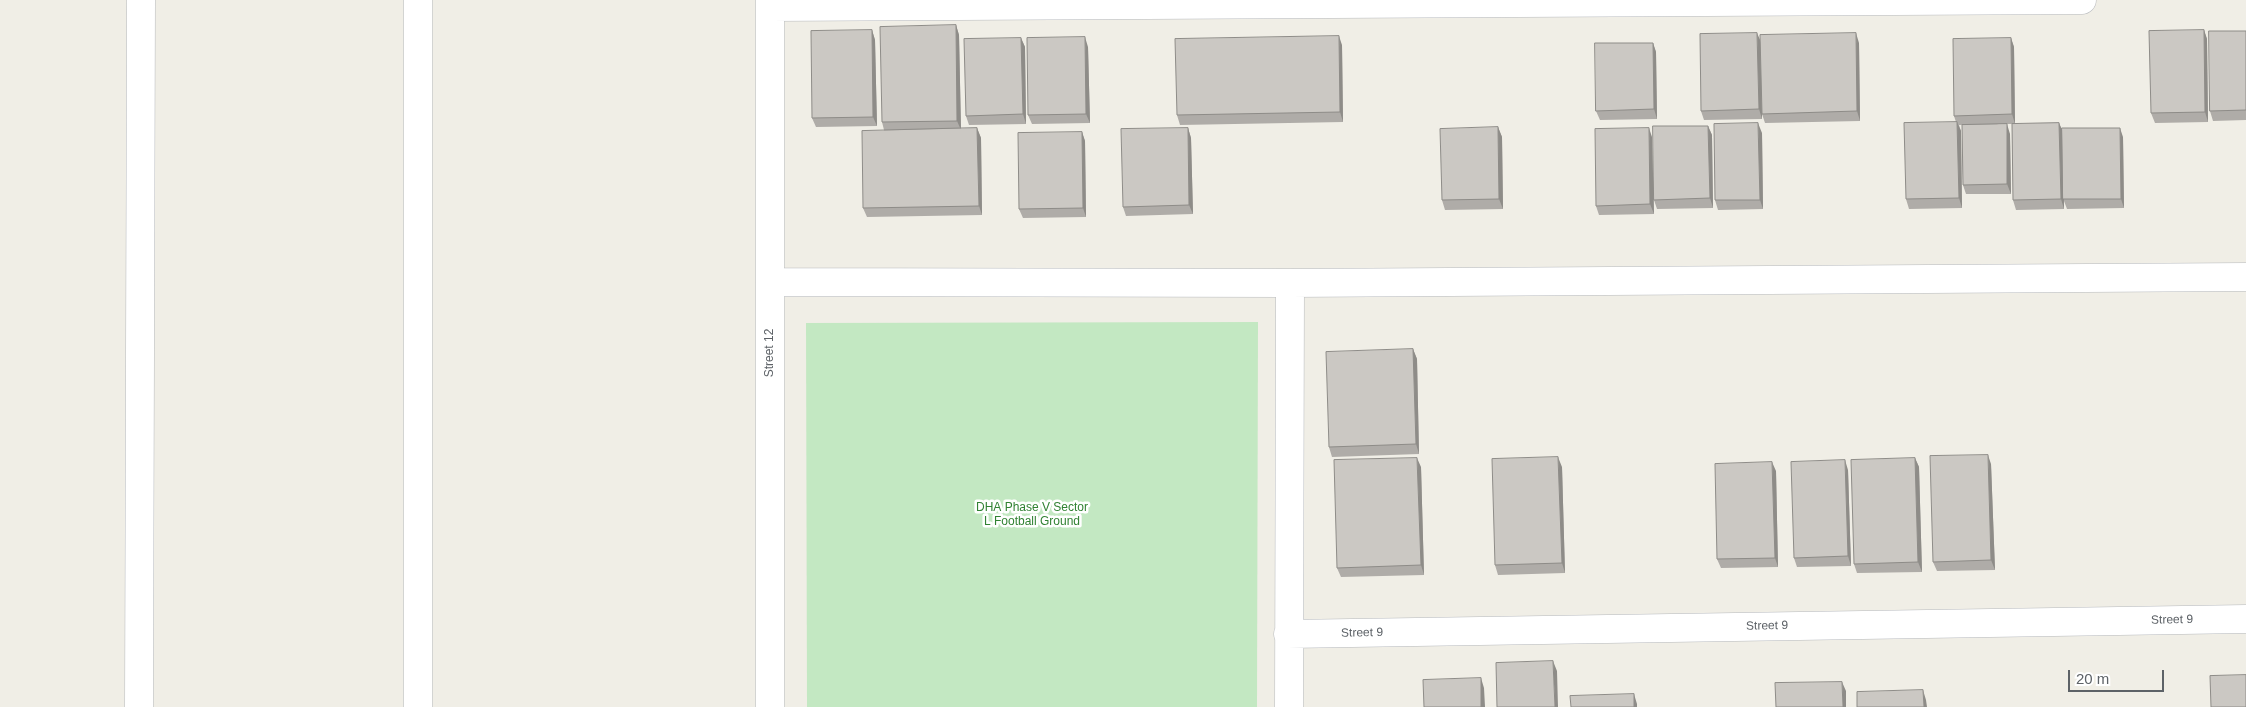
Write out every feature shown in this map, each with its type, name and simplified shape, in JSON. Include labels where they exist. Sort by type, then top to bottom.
[{"type":"street","points":[[139,707],[141,0]]},
{"type":"street","points":[[418,0],[418,707]]},
{"type":"street","points":[[770,4],[2082,0]]},
{"type":"street","name":"Street 12","points":[[770,4],[770,707]]},
{"type":"street","points":[[770,282],[1290,283],[2246,277]]},
{"type":"street","points":[[1289,707],[1290,283]]},
{"type":"street","name":"Street 9","points":[[1288,634],[2246,619]]},
{"type":"green space","name":"DHA Phase V Sector L Football Ground","points":[[1258,322],[1257,707],[807,707],[806,323]]},
{"type":"building","points":[[956,25],[957,121],[882,122],[880,27]]},
{"type":"building","points":[[872,30],[873,117],[812,118],[811,31]]},
{"type":"building","points":[[2204,30],[2205,112],[2151,113],[2149,31]]},
{"type":"building","points":[[2209,31],[2246,31],[2246,110],[2210,111]]},
{"type":"building","points":[[1757,33],[1759,109],[1701,111],[1700,34]]},
{"type":"building","points":[[1856,33],[1857,111],[1762,114],[1760,35]]},
{"type":"building","points":[[1339,36],[1340,112],[1177,115],[1175,39]]},
{"type":"building","points":[[1085,37],[1086,114],[1028,115],[1027,38]]},
{"type":"building","points":[[1021,38],[1023,114],[966,116],[964,39]]},
{"type":"building","points":[[2011,38],[2012,114],[1954,116],[1953,39]]},
{"type":"building","points":[[1595,43],[1653,43],[1654,109],[1596,111]]},
{"type":"building","points":[[1957,122],[1959,198],[1906,199],[1904,123]]},
{"type":"building","points":[[1758,123],[1760,200],[1715,200],[1714,124]]},
{"type":"building","points":[[2059,123],[2061,199],[2013,200],[2012,124]]},
{"type":"building","points":[[2007,124],[2007,184],[1963,185],[1962,125]]},
{"type":"building","points":[[1653,126],[1708,126],[1710,198],[1654,200]]},
{"type":"building","points":[[1498,127],[1499,199],[1442,200],[1440,129]]},
{"type":"building","points":[[977,128],[979,206],[863,208],[862,131]]},
{"type":"building","points":[[1188,128],[1189,205],[1123,207],[1121,129]]},
{"type":"building","points":[[1649,128],[1650,204],[1596,206],[1595,129]]},
{"type":"building","points":[[2062,128],[2120,128],[2121,199],[2063,199]]},
{"type":"building","points":[[1082,132],[1083,208],[1019,209],[1018,133]]},
{"type":"building","points":[[1413,349],[1416,444],[1329,447],[1326,352]]},
{"type":"building","points":[[1988,455],[1991,560],[1933,562],[1930,456]]},
{"type":"building","points":[[1558,457],[1562,563],[1495,565],[1492,459]]},
{"type":"building","points":[[1417,458],[1421,565],[1337,568],[1334,460]]},
{"type":"building","points":[[1915,458],[1918,562],[1854,564],[1851,460]]},
{"type":"building","points":[[1845,460],[1848,556],[1794,558],[1791,462]]},
{"type":"building","points":[[1772,462],[1775,558],[1717,559],[1715,464]]},
{"type":"building","points":[[1553,661],[1555,707],[1497,707],[1496,663]]},
{"type":"building","points":[[2246,675],[2246,707],[2211,707],[2210,676]]},
{"type":"building","points":[[1481,678],[1481,707],[1424,707],[1423,680]]},
{"type":"building","points":[[1842,682],[1843,707],[1776,707],[1775,683]]},
{"type":"building","points":[[1923,690],[1924,707],[1857,707],[1857,692]]},
{"type":"building","points":[[1634,694],[1634,707],[1571,707],[1570,696]]}]
